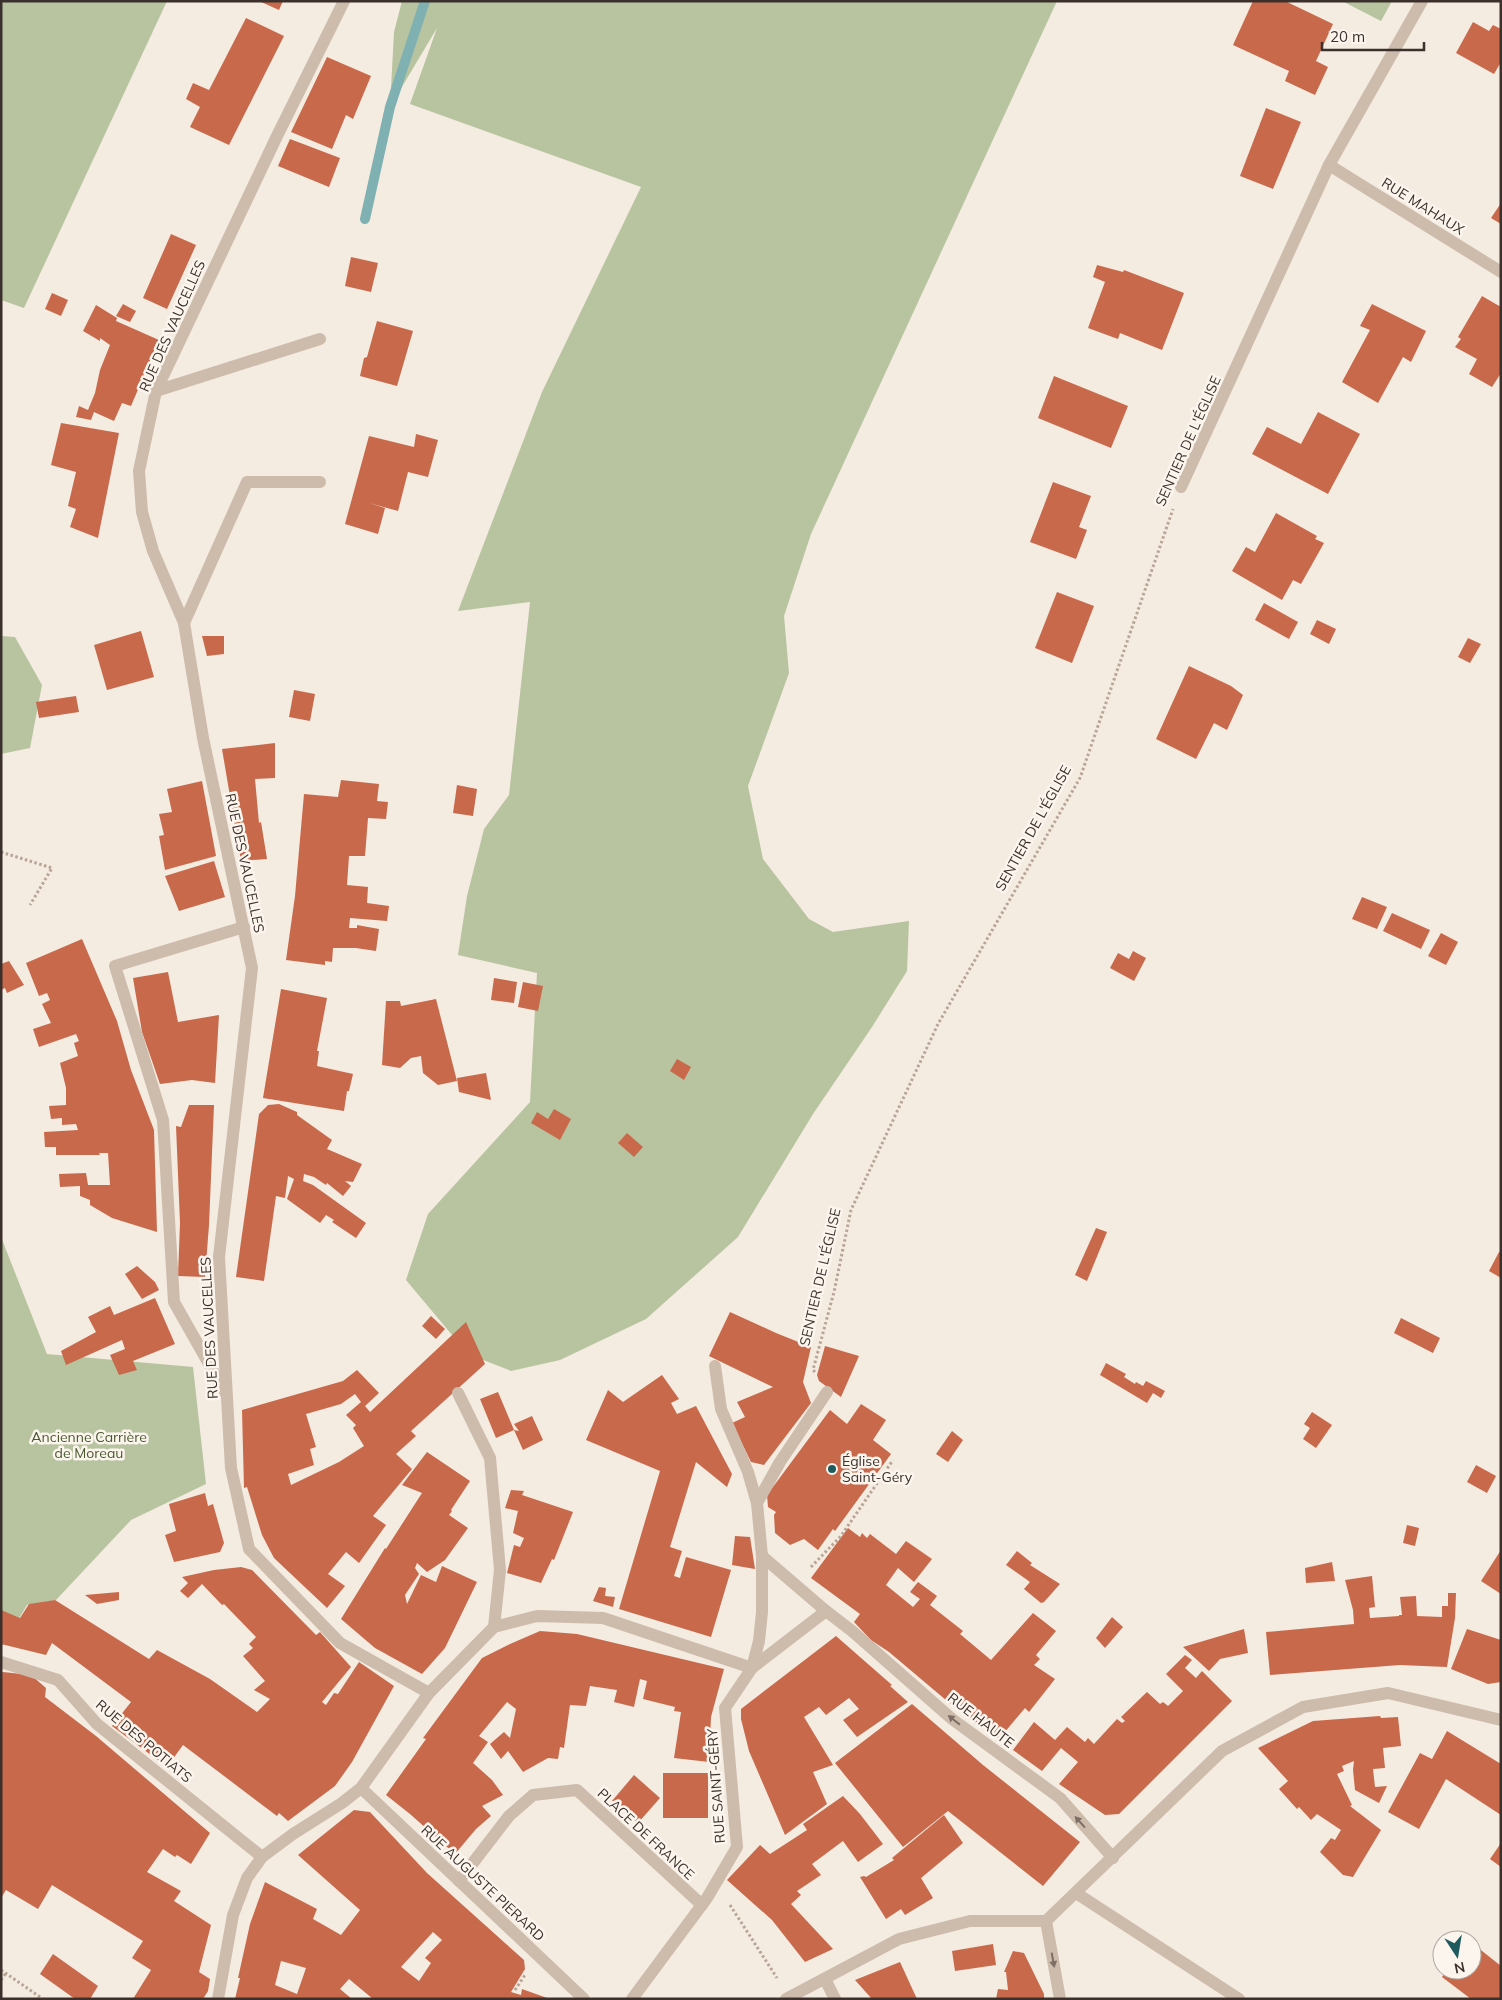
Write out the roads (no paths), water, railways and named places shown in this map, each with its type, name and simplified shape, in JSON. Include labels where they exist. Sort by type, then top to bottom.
[{"type":"street","name":"RUE DES VAUCELLES","points":[[344,1],[276,136],[156,391],[140,471],[142,512],[154,551],[184,623],[203,738],[252,968],[219,1257],[232,1468],[249,1549],[340,1643],[429,1693]]},
{"type":"street","name":"SENTIER DE L'ÉGLISE","points":[[1181,487],[1329,165],[1422,1]]},
{"type":"street","name":"RUE MAHAUX","points":[[1329,165],[1501,272]]},
{"type":"street","points":[[156,391],[320,339]]},
{"type":"street","points":[[184,623],[247,482],[320,482]]},
{"type":"street","points":[[228,1396],[174,1302],[163,1120],[115,966],[244,927]]},
{"type":"street","points":[[714,1366],[721,1409],[748,1472],[757,1503],[762,1556],[762,1612],[759,1641],[752,1668]]},
{"type":"street","points":[[757,1503],[780,1462],[827,1392]]},
{"type":"street","points":[[458,1394],[490,1458],[500,1570],[494,1627]]},
{"type":"street","name":"RUE HAUTE","points":[[762,1556],[952,1718],[1060,1798],[1113,1858]]},
{"type":"street","points":[[752,1668],[826,1611]]},
{"type":"street","points":[[218,1999],[233,1916],[247,1878],[262,1857],[293,1834],[342,1804],[361,1788],[429,1693],[494,1627],[537,1616],[603,1618],[752,1668]]},
{"type":"street","name":"RUE DES POTIATS","points":[[1,1662],[58,1680],[98,1724],[262,1857]]},
{"type":"street","name":"RUE SAINT-GÉRY","points":[[632,1999],[702,1905],[737,1847],[725,1708],[752,1668]]},
{"type":"street","points":[[788,1998],[899,1939],[970,1921],[1046,1921],[1222,1751],[1303,1707],[1388,1693],[1501,1720]]},
{"type":"street","name":"RUE AUGUSTE PIERARD","points":[[361,1788],[584,1999]]},
{"type":"street","name":"PLACE DE FRANCE","points":[[459,1881],[509,1816],[533,1795],[577,1790],[702,1905]]},
{"type":"street","points":[[1076,1892],[1239,1999]]},
{"type":"street","points":[[1046,1921],[1060,1999]]},
{"type":"street","points":[[825,1979],[834,1999]]},
{"type":"waterway","points":[[365,219],[390,107],[425,1]]},
{"type":"place","name":"Église Saint-Géry","points":[[832,1469]]},
{"type":"park label","name":"Ancienne Carrière de Moreau","points":[[89,1445]]}]
